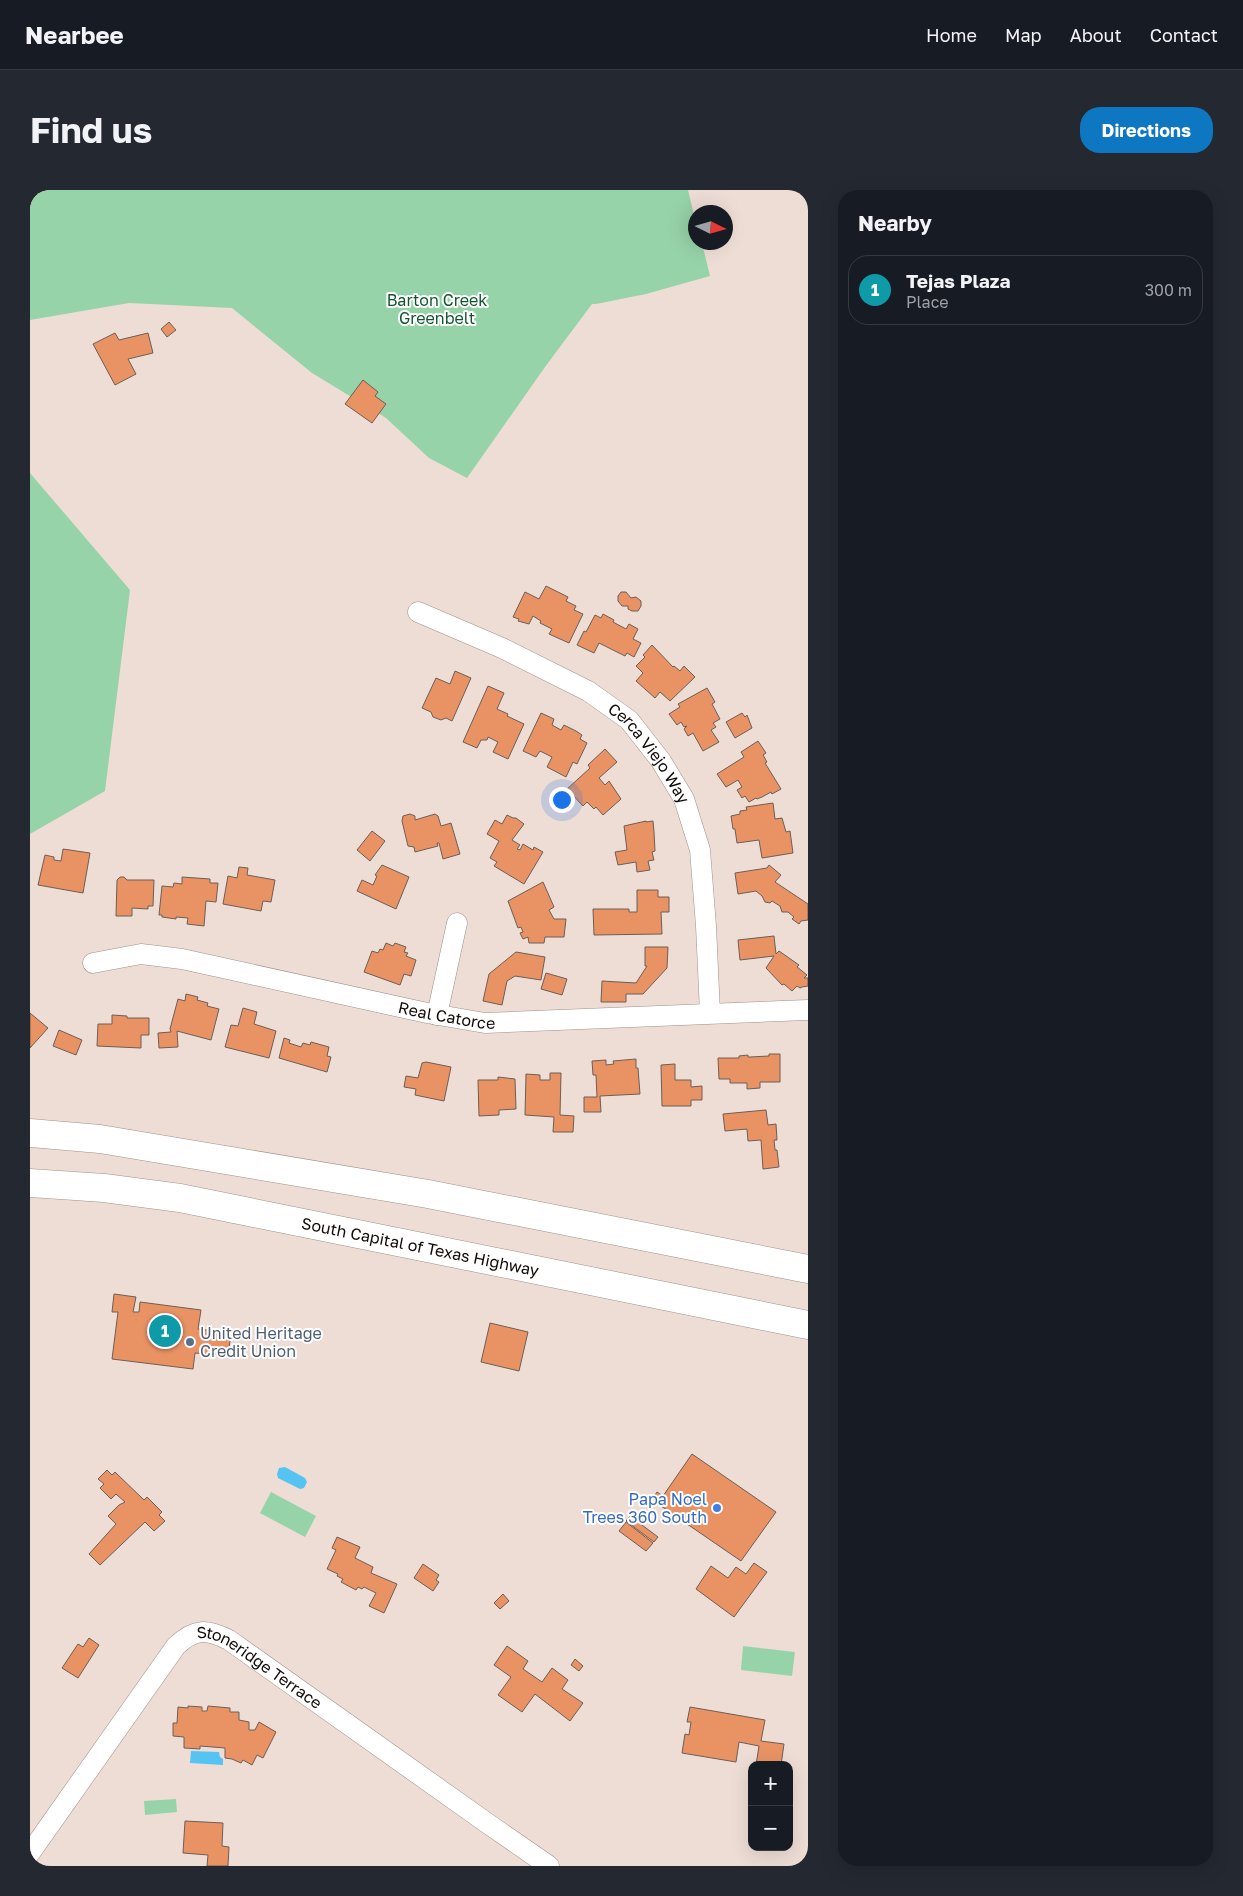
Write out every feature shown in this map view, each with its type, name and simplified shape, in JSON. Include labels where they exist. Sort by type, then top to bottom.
[{"type":"highway","points":[[30,1133],[100,1139],[428,1194],[808,1269]]},
{"type":"highway","name":"South Capital of Texas Highway","points":[[30,1182],[104,1188],[180,1198],[808,1325]]},
{"type":"street","name":"Cerca Viejo Way","points":[[418,612],[502,648],[588,691],[629,720],[661,761],[684,799],[700,850],[710,1014]]},
{"type":"street","points":[[437,1015],[457,923]]},
{"type":"street","name":"Real Catorce","points":[[94,963],[141,954],[182,959],[437,1015],[485,1023],[808,1010]]},
{"type":"street","name":"Stoneridge Terrace","points":[[30,1853],[176,1646],[192,1633],[214,1632],[229,1640],[549,1866]]},
{"type":"green space","name":"Barton Creek Greenbelt","points":[[30,190],[688,190],[692,205],[688,205],[688,250],[704,250],[710,276],[646,294],[592,304],[467,478],[429,458],[386,418],[312,373],[232,308],[129,303],[30,320]]},
{"type":"green space","points":[[30,473],[130,590],[105,791],[30,834]]},
{"type":"green space","points":[[271,1492],[316,1516],[305,1537],[260,1513]]},
{"type":"green space","points":[[743,1646],[795,1652],[792,1676],[741,1670]]},
{"type":"green space","points":[[176,1799],[177,1812],[145,1815],[144,1801]]},
{"type":"water","points":[[285,1467],[305,1478],[307,1482],[304,1488],[300,1489],[278,1478],[279,1468]]},
{"type":"water","points":[[191,1751],[219,1752],[220,1757],[223,1759],[223,1765],[190,1763]]},
{"type":"building","points":[[169,322],[176,330],[167,337],[161,329]]},
{"type":"building","points":[[115,333],[119,340],[148,333],[153,353],[128,359],[136,374],[115,385],[93,344]]},
{"type":"building","points":[[363,380],[378,392],[375,396],[386,404],[372,423],[345,404]]},
{"type":"building","points":[[546,586],[568,597],[566,601],[576,606],[574,610],[583,614],[569,643],[549,634],[552,629],[540,623],[541,621],[533,616],[529,624],[518,621],[519,619],[513,617],[525,592],[539,599]]},
{"type":"building","points":[[621,592],[626,592],[631,598],[636,597],[641,601],[638,611],[628,609],[628,606],[622,606],[618,601],[618,596]]},
{"type":"building","points":[[603,614],[626,629],[629,624],[638,629],[633,639],[641,643],[634,657],[627,653],[625,656],[599,643],[594,653],[577,645],[595,615],[601,618]]},
{"type":"building","points":[[652,645],[673,667],[680,671],[684,666],[695,677],[670,701],[660,692],[655,698],[636,681],[643,673],[636,666],[645,657],[643,655]]},
{"type":"building","points":[[455,671],[471,678],[452,721],[446,718],[441,720],[433,717],[431,712],[422,708],[436,678],[450,684]]},
{"type":"building","points":[[488,686],[504,693],[497,709],[524,724],[508,759],[493,752],[498,742],[488,737],[487,740],[481,740],[477,748],[463,742]]},
{"type":"building","points":[[707,688],[715,702],[712,704],[720,719],[713,723],[716,727],[711,730],[719,742],[703,751],[693,733],[688,736],[684,729],[687,726],[684,727],[681,722],[677,725],[669,714],[680,707],[678,704]]},
{"type":"building","points":[[541,713],[554,719],[552,725],[561,730],[564,725],[576,731],[582,735],[580,739],[587,743],[577,764],[573,762],[566,777],[547,767],[552,757],[540,751],[536,757],[523,751]]},
{"type":"building","points":[[742,713],[745,717],[747,715],[752,728],[735,738],[726,722]]},
{"type":"building","points":[[758,741],[766,753],[763,755],[767,762],[765,763],[781,789],[749,802],[745,796],[742,798],[737,790],[742,787],[738,780],[726,787],[717,774],[744,757],[741,752]]},
{"type":"building","points":[[605,749],[617,762],[599,778],[605,785],[609,781],[621,799],[603,815],[596,807],[594,809],[587,802],[583,806],[566,790],[590,768],[588,765]]},
{"type":"building","points":[[773,803],[775,819],[782,818],[786,832],[790,831],[793,853],[762,858],[759,840],[737,843],[731,816],[740,814],[740,811],[747,810],[746,807]]},
{"type":"building","points":[[410,814],[415,816],[415,820],[435,814],[438,816],[441,826],[451,823],[460,854],[443,859],[439,843],[437,843],[438,846],[415,852],[414,847],[408,846],[402,821],[403,816]]},
{"type":"building","points":[[507,815],[516,818],[524,824],[512,840],[520,845],[517,849],[520,850],[523,844],[533,850],[534,847],[543,852],[524,884],[494,866],[497,862],[490,858],[499,841],[487,834],[495,820],[502,824]]},
{"type":"building","points":[[653,821],[654,832],[655,851],[652,852],[654,860],[648,861],[650,870],[637,872],[636,862],[618,865],[615,852],[627,850],[624,826]]},
{"type":"building","points":[[372,831],[385,841],[370,861],[357,850]]},
{"type":"building","points":[[63,849],[90,853],[83,893],[38,885],[45,855],[54,857],[54,860],[61,861]]},
{"type":"building","points":[[382,865],[409,877],[396,909],[357,891],[362,880],[373,885],[377,876],[375,875]]},
{"type":"building","points":[[769,865],[781,875],[775,882],[808,904],[808,920],[801,921],[799,924],[792,919],[794,917],[788,912],[782,912],[780,906],[772,901],[770,903],[765,902],[756,891],[738,894],[735,873],[767,868]]},
{"type":"building","points":[[239,867],[248,868],[247,875],[275,880],[271,902],[263,901],[261,911],[223,904],[228,876],[237,878]]},
{"type":"building","points":[[120,877],[124,877],[127,880],[154,880],[153,906],[148,906],[148,909],[132,908],[132,916],[116,916],[117,880]]},
{"type":"building","points":[[182,877],[210,879],[210,883],[218,883],[216,902],[206,901],[204,926],[187,924],[188,918],[176,917],[176,919],[159,915],[162,886],[173,887],[174,883],[182,884]]},
{"type":"building","points":[[543,882],[554,907],[549,910],[554,919],[566,919],[564,937],[545,937],[544,943],[529,943],[528,937],[523,939],[520,933],[523,932],[521,927],[518,928],[508,901]]},
{"type":"building","points":[[637,890],[658,890],[658,897],[669,897],[669,912],[661,912],[662,934],[594,935],[593,909],[629,909],[629,912],[637,912]]},
{"type":"building","points":[[774,936],[776,954],[779,951],[799,965],[797,967],[807,975],[804,978],[808,978],[808,986],[800,988],[797,986],[792,991],[784,984],[782,985],[766,968],[774,956],[740,960],[738,940]]},
{"type":"building","points":[[386,943],[393,946],[395,943],[406,947],[404,952],[408,953],[406,956],[416,960],[411,976],[404,974],[400,985],[364,972],[372,951],[378,953],[380,949],[383,950]]},
{"type":"building","points":[[645,947],[668,947],[667,968],[643,994],[626,994],[626,1002],[601,1002],[602,981],[636,983],[647,966],[645,966]]},
{"type":"building","points":[[516,952],[545,957],[541,980],[515,976],[507,981],[502,1005],[483,1001],[489,974]]},
{"type":"building","points":[[546,973],[567,979],[562,995],[541,989]]},
{"type":"building","points":[[186,994],[198,997],[197,1000],[208,1003],[207,1006],[219,1009],[211,1040],[177,1031],[178,1047],[159,1048],[158,1033],[171,1032],[170,1029],[178,999],[185,1001]]},
{"type":"building","points":[[243,1008],[257,1012],[254,1024],[276,1031],[269,1058],[225,1047],[231,1025],[238,1026]]},
{"type":"building","points":[[30,1013],[48,1028],[30,1048]]},
{"type":"building","points":[[112,1015],[127,1016],[127,1018],[149,1018],[149,1035],[141,1035],[141,1048],[97,1046],[98,1024],[112,1024]]},
{"type":"building","points":[[59,1030],[82,1040],[76,1055],[53,1046]]},
{"type":"building","points":[[284,1038],[290,1040],[289,1043],[301,1047],[303,1043],[310,1045],[311,1042],[329,1047],[327,1056],[331,1057],[327,1072],[279,1058]]},
{"type":"building","points":[[769,1054],[780,1054],[780,1082],[760,1082],[760,1088],[747,1089],[747,1083],[730,1083],[730,1079],[719,1079],[718,1058],[739,1058],[739,1056],[748,1055],[748,1057],[769,1056]]},
{"type":"building","points":[[636,1059],[640,1094],[600,1096],[601,1112],[584,1112],[584,1097],[597,1097],[596,1075],[593,1075],[592,1061],[606,1060],[606,1065],[614,1064],[613,1061]]},
{"type":"building","points":[[426,1062],[451,1067],[444,1101],[415,1095],[416,1089],[404,1087],[406,1076],[418,1078],[422,1063]]},
{"type":"building","points":[[675,1064],[675,1080],[691,1080],[691,1087],[702,1086],[702,1100],[691,1100],[691,1106],[662,1106],[661,1065]]},
{"type":"building","points":[[550,1073],[561,1073],[560,1115],[574,1116],[573,1132],[553,1132],[554,1117],[525,1115],[526,1074],[540,1075],[540,1080],[550,1080]]},
{"type":"building","points":[[498,1077],[515,1079],[516,1109],[499,1110],[499,1115],[479,1116],[478,1080],[498,1080]]},
{"type":"building","points":[[766,1110],[768,1125],[776,1124],[777,1140],[774,1140],[779,1167],[763,1169],[761,1140],[748,1141],[747,1129],[725,1131],[723,1114]]},
{"type":"building","points":[[114,1294],[136,1297],[133,1312],[139,1312],[140,1302],[201,1310],[198,1329],[231,1333],[228,1356],[195,1353],[193,1369],[112,1359],[118,1312],[112,1312]]},
{"type":"building","points":[[490,1323],[528,1332],[519,1371],[481,1362]]},
{"type":"building","name":"Papa Noel Trees 360 South","points":[[692,1454],[776,1512],[741,1561],[658,1504],[661,1499],[655,1495],[657,1492],[663,1496]]},
{"type":"building","points":[[107,1470],[112,1475],[115,1472],[144,1500],[147,1497],[162,1512],[159,1515],[165,1521],[154,1531],[145,1522],[100,1565],[89,1554],[116,1524],[108,1516],[125,1502],[116,1494],[111,1499],[100,1488],[104,1484],[98,1479]]},
{"type":"building","points":[[630,1516],[658,1537],[654,1542],[626,1521]]},
{"type":"building","points":[[626,1522],[653,1543],[646,1551],[619,1531]]},
{"type":"building","points":[[337,1537],[360,1547],[355,1558],[373,1567],[371,1573],[397,1584],[384,1613],[369,1606],[376,1593],[364,1587],[362,1589],[358,1587],[356,1590],[341,1582],[343,1579],[337,1576],[338,1574],[327,1569],[336,1550],[332,1548]]},
{"type":"building","points":[[754,1563],[767,1572],[734,1617],[696,1589],[711,1566],[728,1578],[736,1567],[746,1574]]},
{"type":"building","points":[[423,1564],[439,1575],[436,1580],[439,1582],[433,1591],[414,1578]]},
{"type":"building","points":[[503,1594],[509,1601],[500,1609],[494,1603]]},
{"type":"building","points":[[89,1638],[99,1645],[78,1678],[62,1668],[78,1644],[83,1647]]},
{"type":"building","points":[[507,1646],[528,1661],[523,1669],[542,1682],[552,1668],[568,1680],[562,1689],[583,1703],[570,1721],[535,1694],[522,1712],[498,1695],[511,1677],[494,1665]]},
{"type":"building","points":[[575,1659],[583,1666],[579,1671],[571,1665]]},
{"type":"building","points":[[188,1706],[202,1707],[202,1711],[207,1711],[208,1706],[230,1708],[230,1712],[239,1712],[239,1720],[249,1722],[249,1730],[255,1730],[259,1722],[276,1732],[263,1758],[257,1755],[252,1765],[243,1760],[241,1763],[225,1758],[225,1748],[200,1746],[200,1749],[184,1748],[184,1737],[173,1736],[173,1723],[177,1723],[178,1707],[188,1708]]},
{"type":"building","points":[[690,1707],[765,1720],[761,1741],[784,1744],[782,1761],[757,1761],[759,1746],[739,1742],[736,1762],[682,1753],[685,1734],[689,1735],[691,1722],[687,1722]]},
{"type":"building","points":[[185,1821],[223,1823],[222,1846],[229,1847],[228,1866],[207,1866],[208,1855],[183,1853]]},
{"type":"place","name":"Tejas Plaza","points":[[165,1331]]},
{"type":"place","name":"United Heritage Credit Union","points":[[190,1342]]},
{"type":"place","name":"Papa Noel Trees 360 South","points":[[717,1508]]}]
